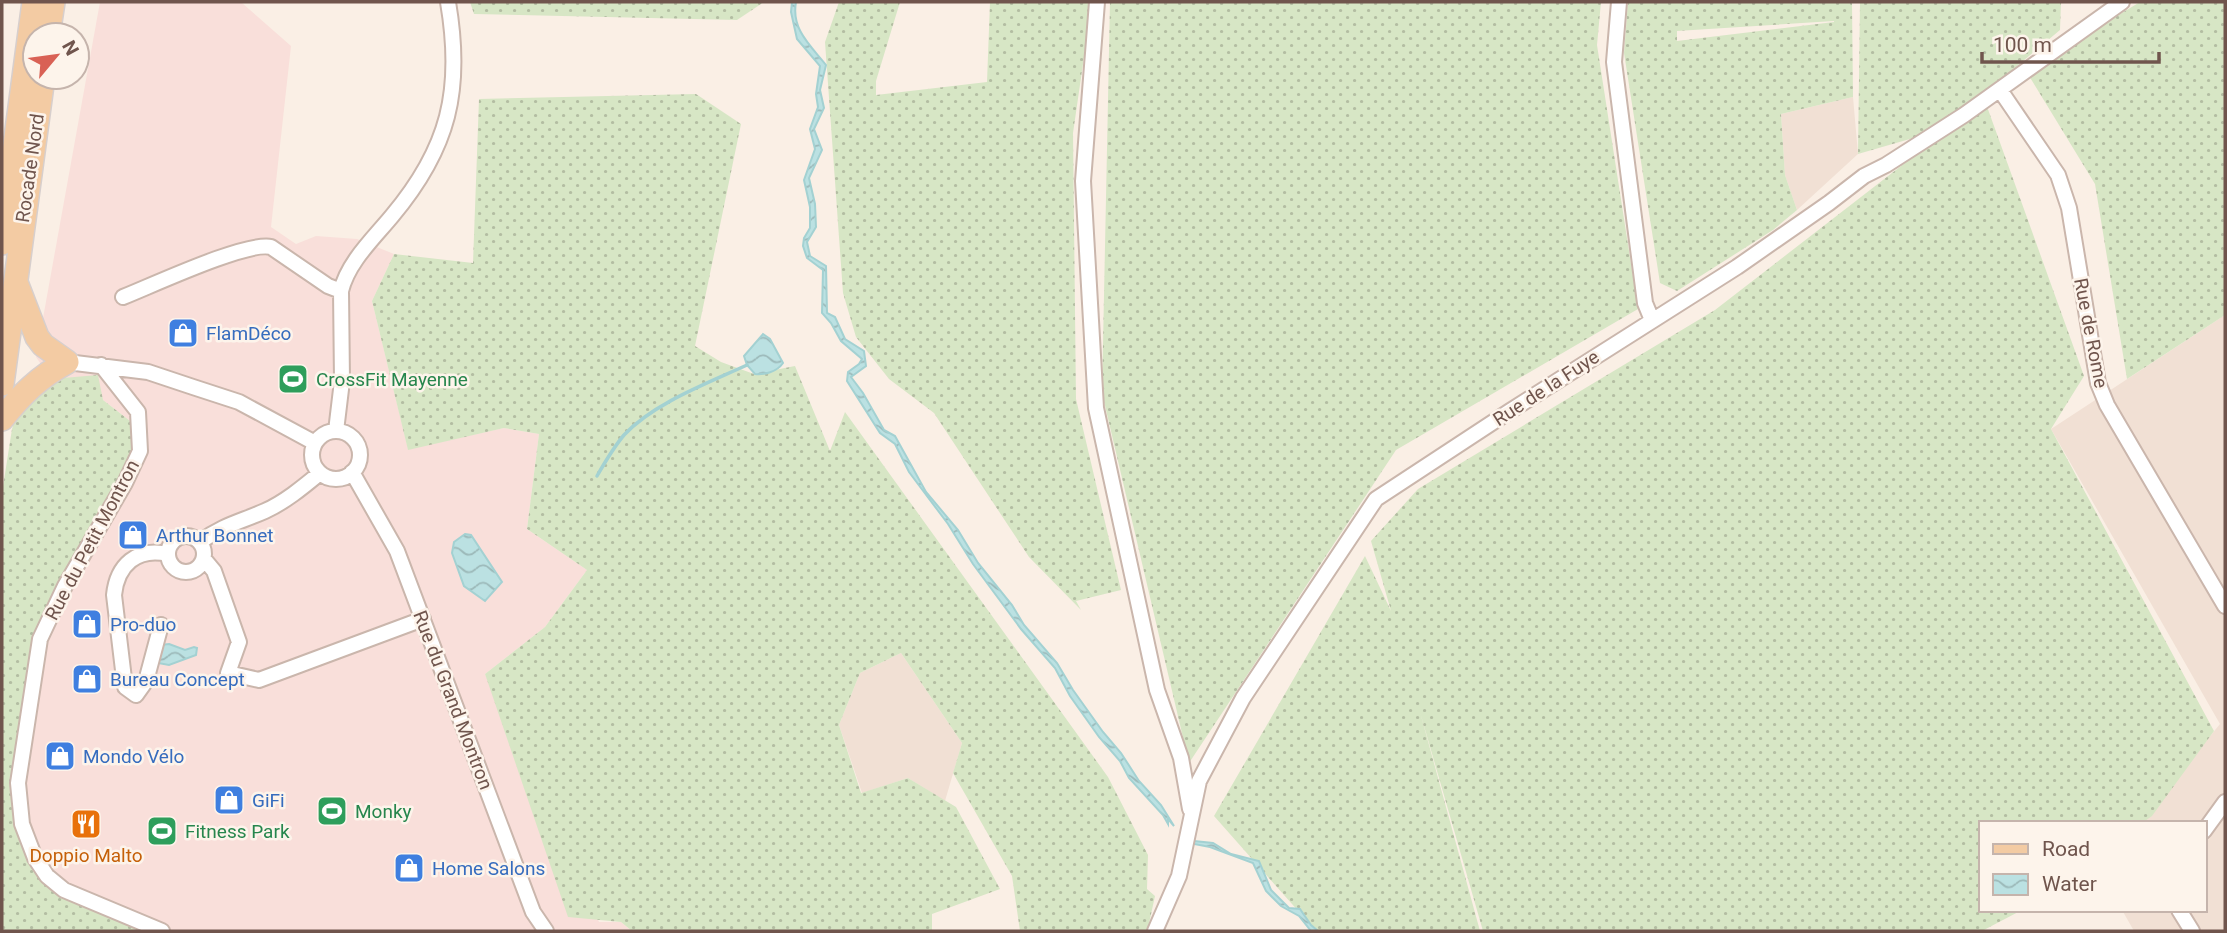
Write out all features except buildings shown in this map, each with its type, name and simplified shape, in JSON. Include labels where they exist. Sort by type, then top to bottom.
[{"type":"main road","name":"Rocade Nord","points":[[2,243],[34,2]]},
{"type":"main road","points":[[50,21],[53,2]]},
{"type":"main road","name":"Rocade Nord","points":[[2,384],[41,91]]},
{"type":"main road","points":[[2,419],[22,394],[45,374],[67,362],[43,345],[37,337],[23,306],[15,278]]},
{"type":"street","points":[[336,431],[342,381],[341,291],[349,270],[415,188],[435,151],[450,113],[454,73],[453,33],[448,2]]},
{"type":"street","points":[[1097,2],[1083,181],[1096,408],[1157,690],[1181,758],[1191,817]]},
{"type":"street","points":[[1619,2],[1614,62],[1644,303],[1652,320]]},
{"type":"street","name":"Rue de la Fuye","points":[[1155,931],[1179,876],[1199,781],[1243,698],[1377,499],[1738,267],[1864,176],[1886,165],[2000,90],[2122,2]]},
{"type":"street","name":"Rue de Rome","points":[[2000,90],[2058,175],[2069,208],[2098,383],[2107,405],[2224,602]]},
{"type":"street","points":[[123,297],[229,255],[263,245],[271,247],[328,286],[341,291]]},
{"type":"street","points":[[67,362],[148,372],[239,402],[314,443]]},
{"type":"street","name":"Rue du Petit Montron","points":[[101,365],[138,412],[140,451],[108,513],[65,586],[40,639],[18,783],[22,824],[41,867],[47,876],[64,890],[162,931]]},
{"type":"street","points":[[336,431],[344,432],[356,442],[359,458],[352,472],[340,478],[326,477],[320,473],[312,459],[314,443],[324,434],[336,431]]},
{"type":"street","name":"Rue du Grand Montron","points":[[352,472],[397,551],[533,912],[546,931]]},
{"type":"street","points":[[200,542],[218,529],[283,501],[320,473]]},
{"type":"street","points":[[204,559],[197,569],[181,572],[171,565],[168,554],[170,545],[178,538],[190,537],[200,542],[204,559],[214,571],[239,642],[228,673],[259,680],[422,620]]},
{"type":"street","points":[[160,625],[146,681],[136,695],[125,687],[114,595],[116,581],[121,569],[142,554],[155,551],[168,554]]},
{"type":"street","points":[[2206,828],[2225,802]]},
{"type":"street","points":[[2180,912],[2192,931]]},
{"type":"shaded area","points":[[100,2],[241,2],[291,46],[271,227],[296,244],[316,236],[357,239],[394,254],[372,301],[408,449],[504,428],[539,434],[527,529],[587,570],[545,627],[485,674],[599,922],[621,922],[632,931],[143,931],[62,896],[20,833],[11,793],[32,650],[42,617],[101,514],[134,424],[103,400],[51,379],[36,357],[84,91],[91,91],[91,52]]},
{"type":"shaded area","points":[[1853,97],[1858,154],[1797,210],[1785,175],[1781,114]]},
{"type":"shaded area","points":[[2225,315],[2225,931],[2134,931],[2123,912],[2206,912],[2206,821],[2141,821],[2220,724],[2051,429]]},
{"type":"shaded area","points":[[901,653],[962,743],[945,801],[908,778],[862,793],[839,725],[860,673]]},
{"type":"green space","points":[[470,2],[764,2],[737,20],[474,14]]},
{"type":"green space","points":[[839,2],[900,2],[876,81],[876,95],[987,82],[990,2],[1092,2],[1073,133],[1076,399],[1121,590],[1076,601],[1081,610],[1029,557],[934,413],[889,379],[856,337],[843,293],[825,42]]},
{"type":"green space","points":[[1110,2],[1601,2],[1597,45],[1638,309],[1396,450],[1189,763],[1102,393]]},
{"type":"green space","points":[[1628,2],[1852,2],[1853,97],[1781,114],[1785,175],[1797,210],[1773,230],[1677,291],[1660,283],[1624,53]],"holes":[[[1834,22],[1677,41],[1677,31]]]},
{"type":"green space","points":[[1860,2],[2061,2],[2060,30],[1941,130],[1858,154]]},
{"type":"green space","points":[[2140,2],[2225,2],[2225,315],[2127,379],[2095,184],[2026,71]]},
{"type":"green space","points":[[696,94],[741,124],[695,346],[721,362],[754,374],[795,366],[830,451],[845,412],[1108,777],[1148,855],[1147,889],[1155,896],[1145,931],[1020,931],[1012,876],[953,773],[962,743],[901,653],[860,673],[839,725],[861,793],[908,778],[956,807],[1000,889],[932,914],[932,931],[632,931],[621,922],[568,917],[485,674],[545,627],[587,570],[527,529],[539,434],[504,428],[408,450],[372,301],[394,254],[473,263],[479,99]]},
{"type":"green space","points":[[1985,101],[2084,376],[2051,429],[2214,731],[2152,816],[2145,821],[1979,821],[1979,912],[2018,912],[1982,931],[1483,931],[1420,712],[1480,931],[1316,931],[1214,816],[1365,556],[1391,611],[1371,541],[1418,489],[1715,310]]},
{"type":"green space","points":[[98,375],[103,400],[134,424],[136,445],[101,514],[42,617],[32,650],[11,793],[20,833],[42,878],[111,917],[143,931],[2,931],[2,493],[12,429],[18,408],[51,379]]},
{"type":"water","points":[[792,2],[796,2],[799,29],[826,65],[820,90],[824,108],[814,129],[822,150],[809,178],[815,204],[816,227],[807,242],[810,256],[826,266],[827,313],[835,317],[845,339],[864,351],[866,366],[851,377],[884,430],[895,436],[926,492],[958,530],[978,563],[1012,605],[1024,625],[1057,663],[1103,732],[1139,781],[1161,805],[1174,826],[1168,819],[1168,824],[1129,778],[1120,761],[1070,696],[1055,668],[1021,629],[973,564],[948,524],[909,472],[895,444],[880,433],[847,381],[848,372],[862,359],[841,341],[822,313],[823,270],[807,258],[803,246],[810,228],[810,207],[804,180],[815,149],[810,129],[818,107],[816,94],[820,66],[797,39],[791,12]]},
{"type":"water","points":[[763,334],[770,339],[783,363],[770,372],[755,374],[747,365],[744,356]]},
{"type":"water","points":[[465,534],[471,535],[502,582],[485,601],[464,586],[452,553],[454,542]]},
{"type":"water","points":[[169,644],[185,650],[197,648],[196,655],[169,665],[158,663],[161,645]]},
{"type":"water","points":[[1194,841],[1213,843],[1231,854],[1259,861],[1271,890],[1289,908],[1300,909],[1318,931],[1311,931],[1299,916],[1281,906],[1266,891],[1253,863],[1194,844]]},
{"type":"waterway","points":[[597,476],[624,435],[650,413],[747,365]]},
{"type":"place","name":"FlamDéco","points":[[183,333]]},
{"type":"place","name":"CrossFit Mayenne","points":[[293,379]]},
{"type":"place","name":"Arthur Bonnet","points":[[133,535]]},
{"type":"place","name":"Pro-duo","points":[[87,624]]},
{"type":"place","name":"Bureau Concept","points":[[87,679]]},
{"type":"place","name":"Mondo Vélo","points":[[60,756]]},
{"type":"place","name":"GiFi","points":[[229,800]]},
{"type":"place","name":"Monky","points":[[332,811]]},
{"type":"place","name":"Doppio Malto","points":[[86,824]]},
{"type":"place","name":"Fitness Park","points":[[162,831]]},
{"type":"place","name":"Home Salons","points":[[409,868]]}]
